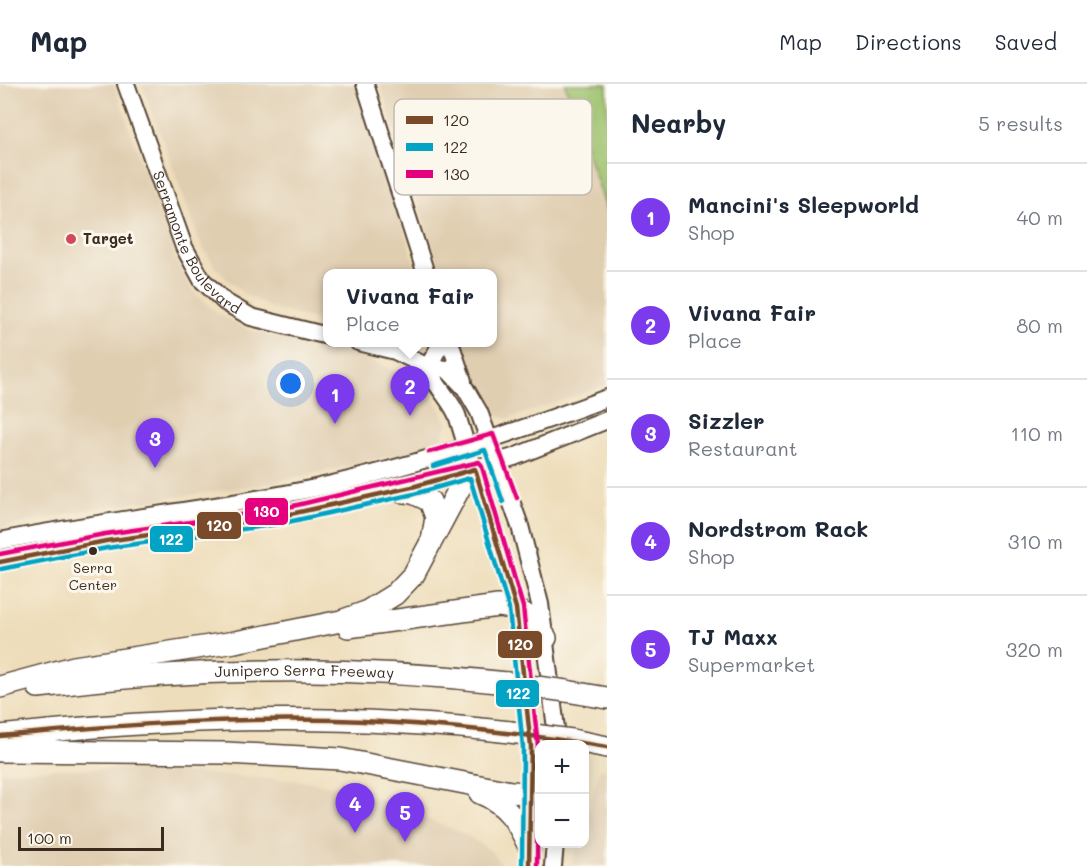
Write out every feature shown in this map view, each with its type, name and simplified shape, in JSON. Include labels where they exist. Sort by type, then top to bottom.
[{"type":"highway","points":[[0,687],[74,667],[235,642],[340,621],[366,612],[402,588],[424,558],[465,478],[475,469]]},
{"type":"highway","points":[[397,491],[423,496],[435,508],[435,528],[424,558]]},
{"type":"highway","points":[[235,642],[264,640],[486,606],[516,608],[534,621],[546,638]]},
{"type":"highway","name":"Junipero Serra Freeway","points":[[0,693],[142,676],[248,670],[380,672],[507,683],[607,698]]},
{"type":"highway","points":[[0,736],[165,722],[283,718],[389,720],[510,732],[554,740]]},
{"type":"highway","points":[[589,745],[607,747]]},
{"type":"highway","points":[[0,750],[204,752],[340,759],[511,792],[535,790]]},
{"type":"highway","points":[[452,781],[489,796],[505,806],[516,819],[530,857]]},
{"type":"main road","name":"Serramonte Boulevard","points":[[126,84],[186,251],[202,280],[225,302],[246,315],[323,335]]},
{"type":"main road","points":[[365,84],[394,174]]},
{"type":"main road","points":[[401,195],[425,269]]},
{"type":"main road","points":[[379,347],[395,351],[428,367],[447,369],[468,392]]},
{"type":"main road","points":[[428,367],[439,347]]},
{"type":"main road","points":[[452,347],[468,392],[490,441],[531,565],[565,740]]},
{"type":"main road","points":[[428,367],[433,379],[452,404],[475,469],[516,608],[535,790],[530,857]]},
{"type":"main road","points":[[0,541],[92,523],[281,495],[393,470],[490,441],[607,398]]},
{"type":"main road","points":[[0,562],[106,541],[256,521],[397,491],[497,462],[607,420]]},
{"type":"main road","points":[[553,866],[555,848]]},
{"type":"shaded area","name":"Serra Center","points":[[0,84],[114,84],[177,263],[194,293],[217,313],[249,330],[362,356],[404,375],[419,384],[438,404],[447,424],[442,437],[408,452],[260,485],[91,509],[0,528]]},
{"type":"shaded area","points":[[142,84],[356,84],[417,269],[323,269],[323,321],[274,309],[244,294],[220,273],[202,247]]},
{"type":"shaded area","points":[[380,84],[565,84],[570,99],[394,99],[394,127]]},
{"type":"shaded area","points":[[592,166],[607,211],[607,385],[508,419],[495,415],[485,406],[464,347],[497,347],[497,269],[440,269],[416,195],[592,195]]},
{"type":"shaded area","points":[[600,768],[607,770],[607,866],[571,866],[577,848],[589,848],[589,807]]},
{"type":"shaded area","points":[[53,769],[190,773],[300,781],[339,787],[380,799],[466,835],[491,851],[502,866],[0,866],[0,772]]},
{"type":"green space","points":[[565,84],[607,84],[607,211],[592,166],[592,99],[570,99]]},
{"type":"transit line","name":"130","points":[[429,452],[493,434],[517,498]]},
{"type":"transit line","name":"122","points":[[433,466],[485,450],[503,502]]},
{"type":"transit line","name":"130","points":[[0,554],[105,534],[276,510],[479,462],[523,607],[538,746],[537,866]]},
{"type":"transit line","name":"120","points":[[0,562],[106,541],[277,517],[412,487],[475,469],[516,608],[531,747],[529,866]]},
{"type":"transit line","name":"122","points":[[1,569],[107,548],[279,524],[414,494],[470,478],[509,609],[523,747],[522,866]]},
{"type":"transit line","name":"120","points":[[0,736],[190,722],[333,720],[466,729],[607,747]]},
{"type":"place","name":"Target","points":[[71,239]]},
{"type":"place","name":"Vivana Fair","points":[[410,416]]},
{"type":"place","name":"Mancini's Sleepworld","points":[[335,424]]},
{"type":"place","name":"Sizzler","points":[[155,468]]},
{"type":"place","name":"Serra Center","points":[[93,551]]},
{"type":"place","name":"Nordstrom Rack","points":[[355,833]]},
{"type":"place","name":"TJ Maxx","points":[[405,842]]}]
